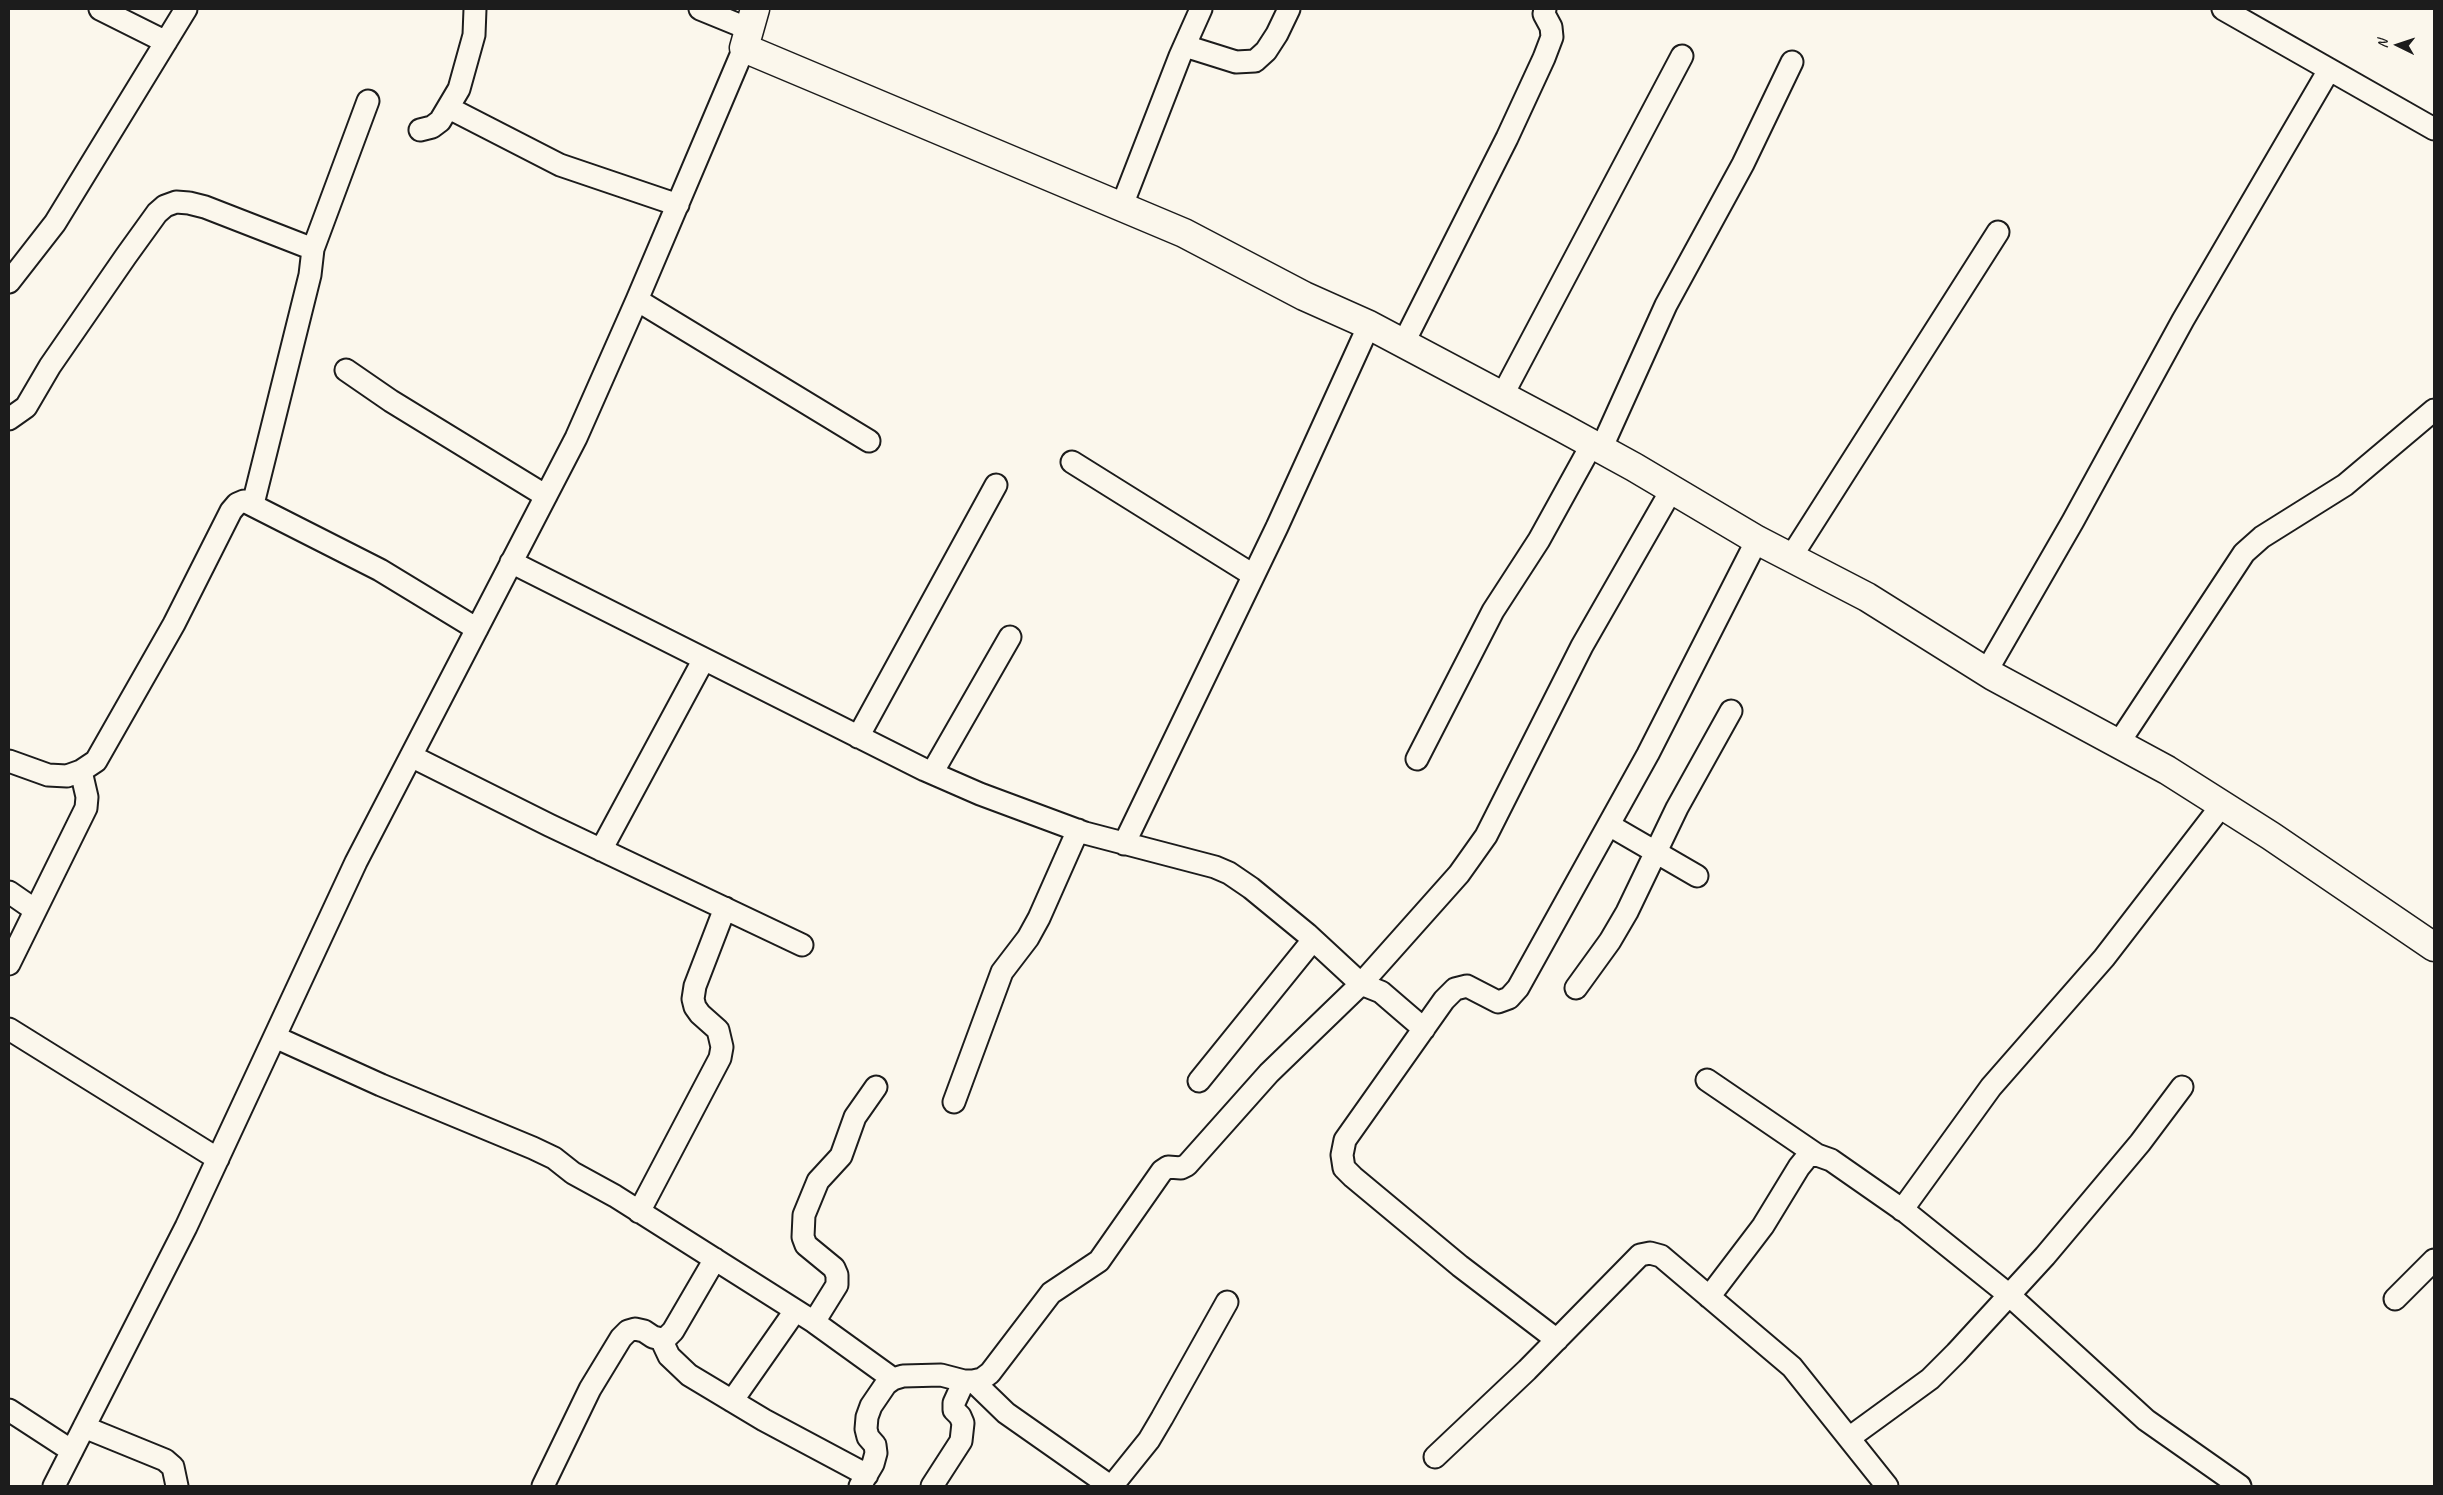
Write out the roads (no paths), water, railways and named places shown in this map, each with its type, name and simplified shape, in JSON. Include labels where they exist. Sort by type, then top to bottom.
[{"type":"street","points":[[100,9],[166,42]]},
{"type":"street","points":[[9,282],[55,223],[186,9]]},
{"type":"street","points":[[420,130],[432,127],[440,121],[459,89],[469,57],[476,22],[475,9]]},
{"type":"street","points":[[700,9],[749,29],[1121,208],[1184,233],[1304,296],[1369,325],[1597,447],[1757,540],[1867,597],[1986,672],[2167,770],[2434,947]]},
{"type":"street","points":[[1121,208],[1184,46],[1201,9]]},
{"type":"street","points":[[1184,46],[1236,62],[1255,61],[1266,51],[1289,9]]},
{"type":"street","points":[[1403,344],[1507,138],[1544,58],[1552,37],[1551,27],[1544,14],[1545,9]]},
{"type":"street","points":[[2224,9],[2434,129]]},
{"type":"street","points":[[54,1486],[186,1227],[356,862],[576,438],[678,205],[749,29]]},
{"type":"street","points":[[1502,396],[1682,56]]},
{"type":"street","points":[[1417,759],[1493,611],[1597,447],[1666,305],[1742,164],[1792,62]]},
{"type":"street","points":[[1986,672],[2073,521],[2183,320],[2329,70]]},
{"type":"street","points":[[253,504],[310,275],[313,250],[368,101]]},
{"type":"street","points":[[449,108],[560,165],[678,205]]},
{"type":"street","points":[[9,420],[26,407],[50,366],[126,256],[156,213],[165,206],[182,202],[205,207],[313,250]]},
{"type":"street","points":[[1791,557],[1998,232]]},
{"type":"street","points":[[637,300],[869,441]]},
{"type":"street","points":[[1124,844],[1253,575],[1369,325]]},
{"type":"street","points":[[346,370],[391,401],[546,496]]},
{"type":"street","points":[[2118,744],[2244,553],[2262,537],[2345,485],[2434,410]]},
{"type":"street","points":[[1072,462],[1253,575]]},
{"type":"street","points":[[858,737],[996,485]]},
{"type":"street","points":[[543,1486],[582,1406],[621,1338],[628,1331],[635,1329],[661,1339],[669,1356],[679,1367],[863,1481],[873,1464],[876,1453],[875,1445],[868,1437],[866,1429],[867,1417],[871,1406],[886,1384],[893,1379],[903,1376],[940,1375],[968,1381],[982,1379],[990,1373],[1051,1293],[1099,1261],[1162,1171],[1168,1167],[1181,1168],[1187,1165],[1269,1073],[1361,984],[1459,874],[1486,836],[1582,646],[1672,489]]},
{"type":"street","points":[[9,762],[48,775],[67,776],[81,771],[96,761],[174,624],[231,511],[237,504],[244,501],[380,570],[477,629]]},
{"type":"street","points":[[1557,1340],[1460,1266],[1344,1168],[1342,1155],[1345,1140],[1444,1000],[1455,989],[1466,986],[1498,1002],[1509,998],[1518,988],[1609,825],[1757,540]]},
{"type":"street","points":[[512,562],[932,773],[1017,809],[1078,830],[1124,844],[1215,867],[1229,873],[1251,888],[1314,940],[1361,984],[1382,992],[1424,1029]]},
{"type":"street","points":[[932,773],[1010,637]]},
{"type":"street","points":[[601,850],[704,660]]},
{"type":"street","points":[[1576,988],[1610,941],[1677,808],[1731,710]]},
{"type":"street","points":[[411,756],[601,850],[802,945]]},
{"type":"street","points":[[9,964],[86,808],[87,797],[81,771]]},
{"type":"street","points":[[1902,1210],[1991,1087],[2104,958],[2222,805]]},
{"type":"street","points":[[1609,825],[1697,876]]},
{"type":"street","points":[[954,1102],[1002,972],[1028,938],[1039,918],[1078,830]]},
{"type":"street","points":[[9,892],[35,910]]},
{"type":"street","points":[[639,1212],[720,1058],[722,1047],[718,1030],[700,1014],[695,1007],[693,999],[695,986],[725,908]]},
{"type":"street","points":[[1199,1081],[1314,940]]},
{"type":"street","points":[[9,1029],[218,1159]]},
{"type":"street","points":[[275,1037],[430,1107],[533,1148],[814,1322],[893,1379]]},
{"type":"street","points":[[1707,1080],[1817,1155],[1830,1160],[1902,1210],[2009,1295],[2146,1420],[2240,1486]]},
{"type":"street","points":[[814,1322],[837,1285],[837,1276],[834,1268],[806,1245],[802,1232],[804,1215],[818,1182],[841,1156],[855,1117],[876,1087]]},
{"type":"street","points":[[1849,1438],[1930,1379],[2009,1295],[2140,1143],[2182,1087]]},
{"type":"street","points":[[1709,1297],[1763,1226],[1799,1167],[1808,1156],[1817,1155]]},
{"type":"street","points":[[1435,1457],[1557,1340],[1640,1255],[1650,1253],[1661,1256],[1792,1367],[1887,1486]]},
{"type":"street","points":[[661,1339],[673,1331],[715,1259]]},
{"type":"street","points":[[2394,1299],[2434,1260]]},
{"type":"street","points":[[968,1381],[1006,1412],[1111,1486],[1149,1440],[1227,1302]]},
{"type":"street","points":[[732,1401],[795,1311]]},
{"type":"street","points":[[932,1486],[961,1441],[963,1424],[960,1416],[954,1410],[954,1403],[968,1381]]},
{"type":"street","points":[[9,1410],[72,1451]]},
{"type":"street","points":[[84,1427],[165,1460],[173,1467],[177,1486]]}]
